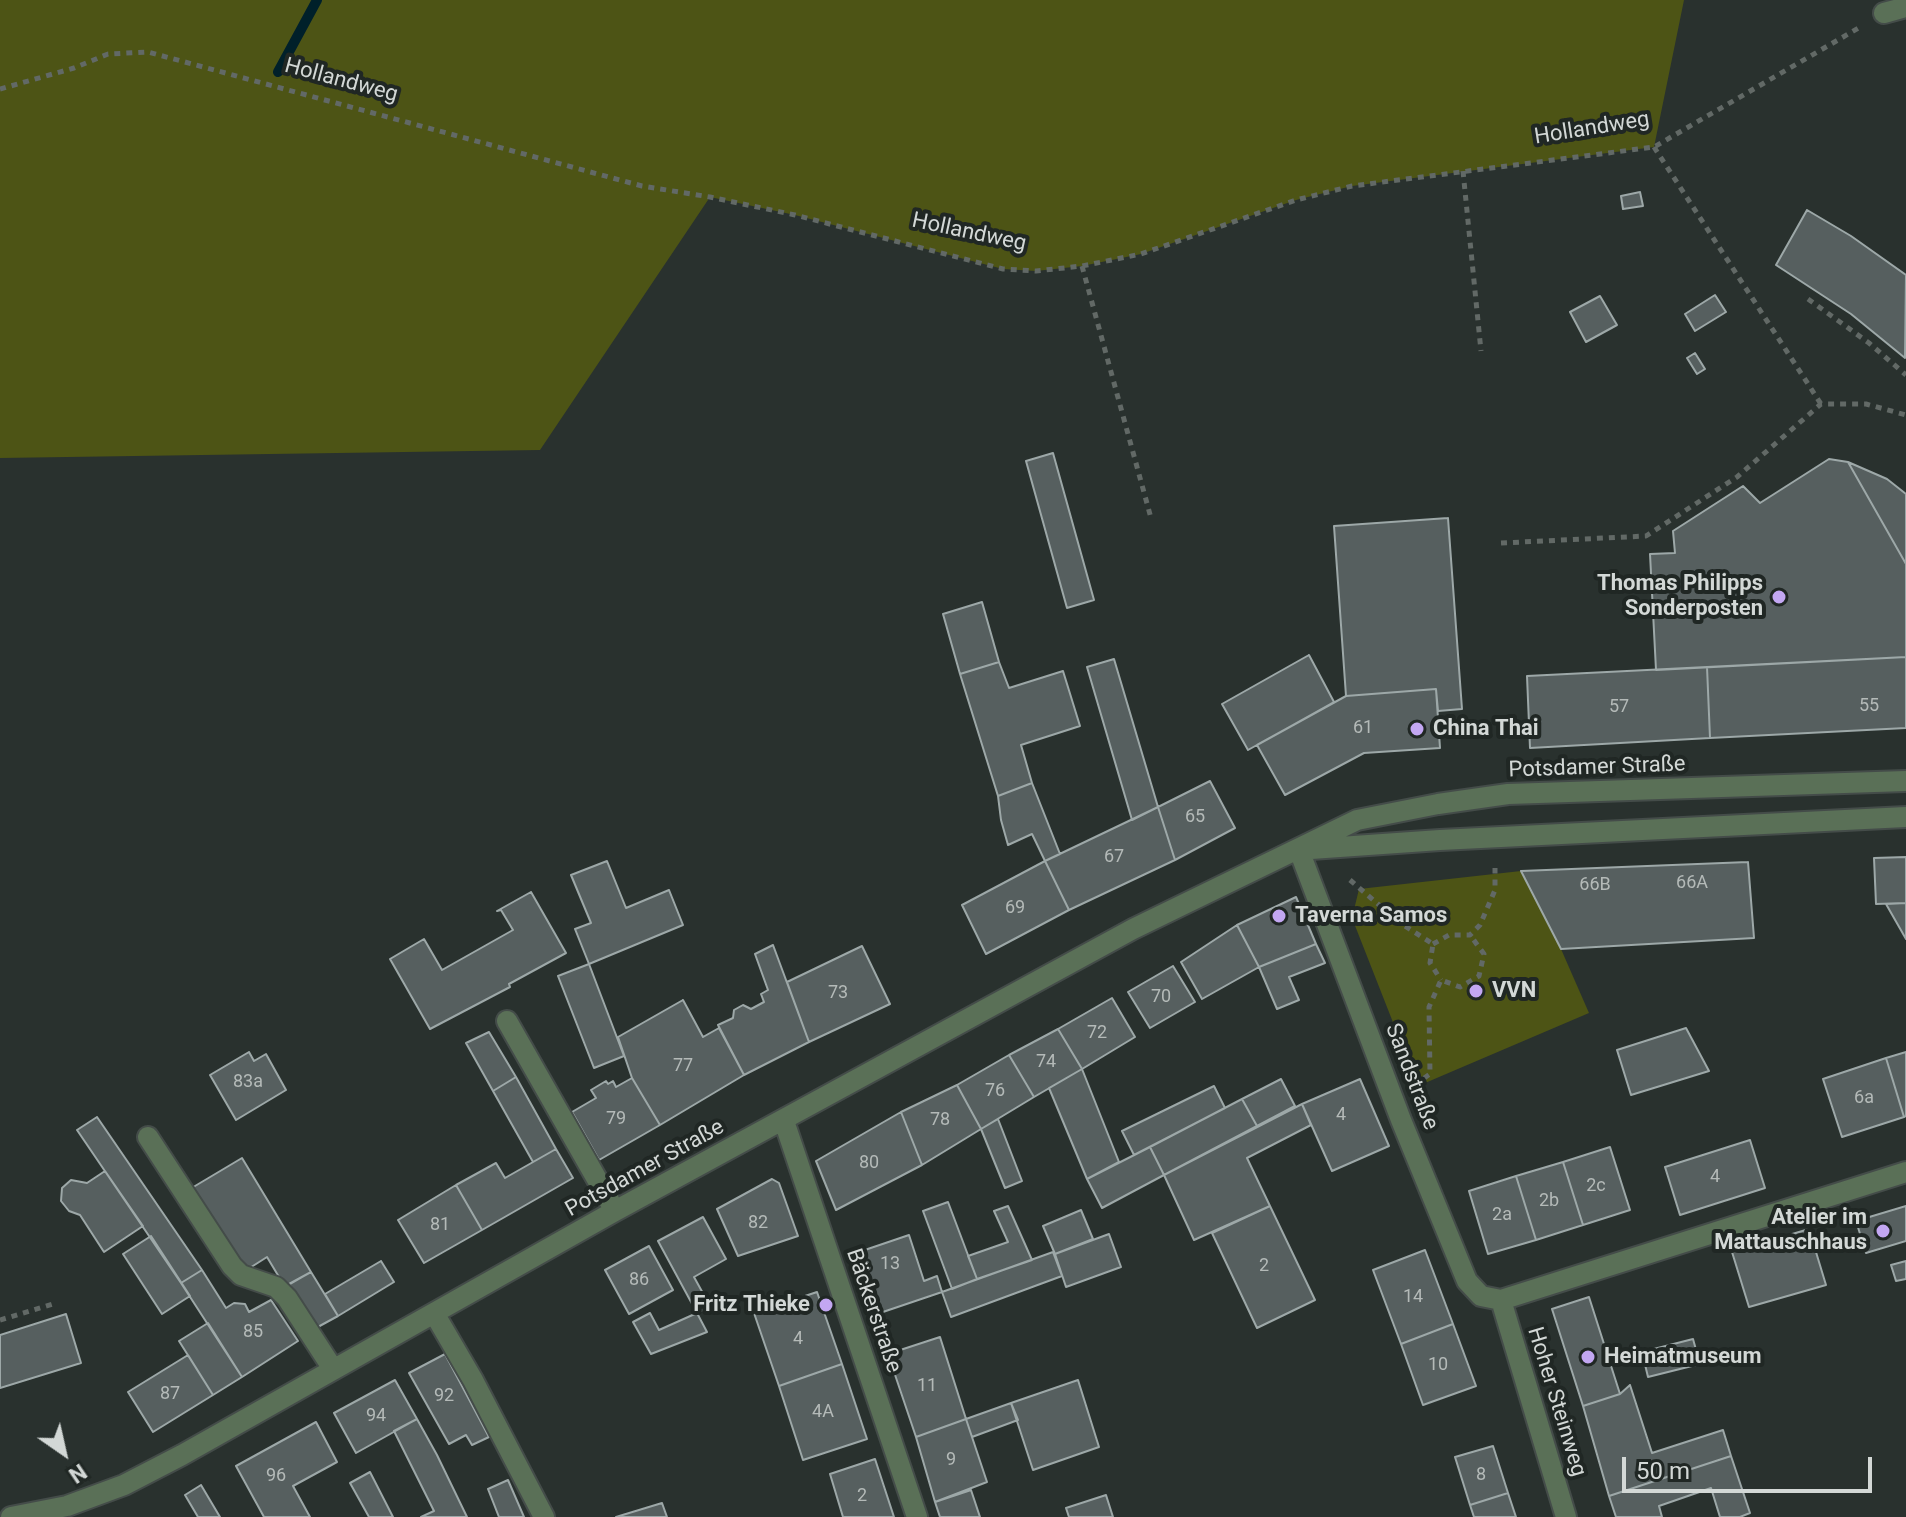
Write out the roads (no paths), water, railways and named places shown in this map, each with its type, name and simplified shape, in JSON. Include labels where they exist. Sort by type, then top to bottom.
[{"type":"street","points":[[1884,13],[1906,7]]},
{"type":"street","name":"Potsdamer Straße","points":[[11,1517],[67,1512],[171,1461],[615,1211],[1133,929],[1357,820],[1508,794],[1906,781]]},
{"type":"street","name":"Potsdamer Straße","points":[[1299,850],[1424,840],[1906,817]]},
{"type":"street","name":"Sandstraße","points":[[1299,850],[1401,1120],[1467,1281],[1481,1296],[1501,1300]]},
{"type":"street","points":[[507,1021],[615,1211]]},
{"type":"street","name":"Bäckerstraße","points":[[784,1121],[917,1517]]},
{"type":"street","points":[[148,1137],[232,1266],[241,1275],[276,1287],[287,1298],[333,1369]]},
{"type":"street","points":[[1501,1300],[1906,1172]]},
{"type":"street","name":"Hoher Steinweg","points":[[1501,1300],[1566,1517]]},
{"type":"street","points":[[434,1313],[473,1380],[544,1517]]},
{"type":"waterway","points":[[278,72],[317,0]]},
{"type":"place","name":"Thomas Philipps Sonderposten","points":[[1779,597]]},
{"type":"place","name":"China Thai","points":[[1417,729]]},
{"type":"place","name":"Taverna Samos","points":[[1279,916]]},
{"type":"place","name":"VVN","points":[[1476,991]]},
{"type":"place","name":"Atelier im Mattauschhaus","points":[[1883,1231]]},
{"type":"place","name":"Fritz Thieke","points":[[826,1305]]},
{"type":"place","name":"Heimatmuseum","points":[[1588,1357]]}]
